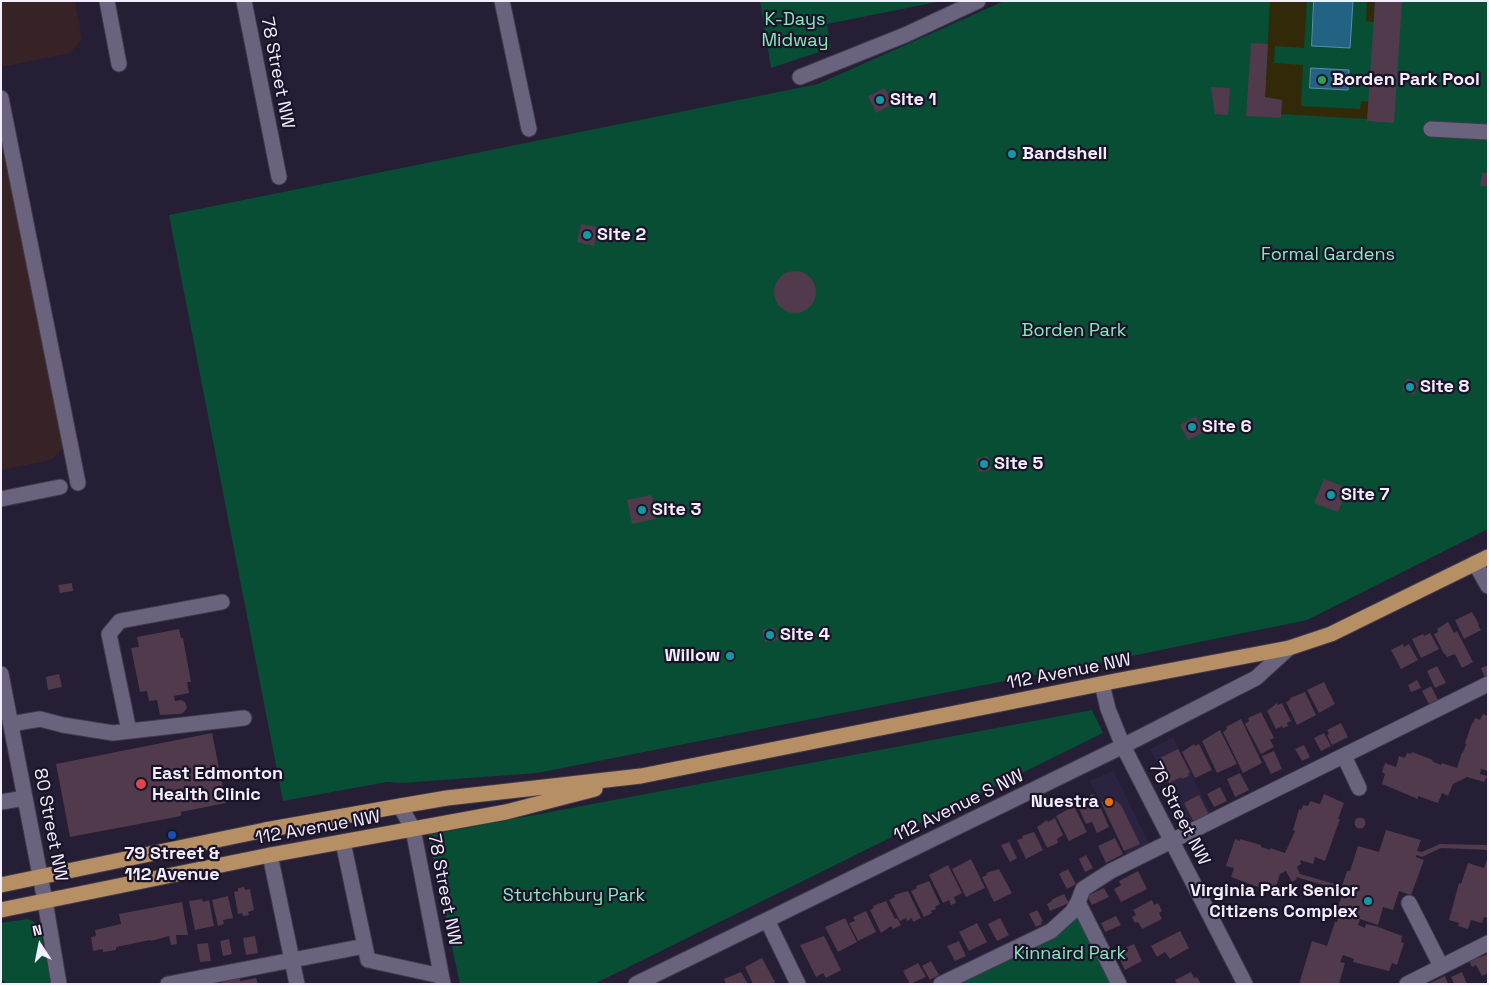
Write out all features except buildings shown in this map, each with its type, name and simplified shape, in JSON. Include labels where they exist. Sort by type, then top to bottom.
[{"type":"main road","name":"112 Avenue NW","points":[[1,910],[270,855],[413,829],[550,801],[641,776],[1289,648],[1331,634],[1482,560]]},
{"type":"main road","name":"112 Avenue NW","points":[[1,885],[265,830],[400,806],[448,798],[641,776]]},
{"type":"street","points":[[108,1],[119,64]]},
{"type":"street","name":"78 Street NW","points":[[244,1],[279,177]]},
{"type":"street","points":[[502,1],[529,129]]},
{"type":"street","points":[[800,77],[905,35],[978,1]]},
{"type":"street","points":[[1,98],[78,483]]},
{"type":"street","points":[[1431,129],[1488,132]]},
{"type":"street","points":[[1,499],[60,487]]},
{"type":"street","points":[[1482,560],[1488,586]]},
{"type":"street","points":[[129,731],[109,634],[120,621],[222,602]]},
{"type":"street","name":"112 Avenue S NW","points":[[636,984],[1123,746],[1256,678],[1289,648]]},
{"type":"street","name":"80 Street NW","points":[[1,674],[45,901],[59,984]]},
{"type":"street","name":"76 Street NW","points":[[1102,684],[1108,709],[1123,746],[1245,984]]},
{"type":"street","points":[[941,984],[1051,930],[1072,912],[1083,889],[1104,875],[1488,684]]},
{"type":"street","points":[[11,724],[40,719],[63,725],[113,733],[244,718]]},
{"type":"street","points":[[1344,756],[1359,788]]},
{"type":"street","points":[[1,802],[25,798]]},
{"type":"street","name":"78 Street NW","points":[[400,806],[413,829],[442,980]]},
{"type":"street","points":[[343,842],[368,960],[442,980]]},
{"type":"street","points":[[270,855],[297,984]]},
{"type":"street","points":[[1078,902],[1119,984]]},
{"type":"street","points":[[1409,903],[1441,966]]},
{"type":"street","points":[[767,920],[798,984]]},
{"type":"street","points":[[1407,984],[1488,943]]},
{"type":"street","points":[[176,983],[365,946]]},
{"type":"shaded area","points":[[1,1],[75,1],[82,39],[70,53],[1,67]]},
{"type":"shaded area","points":[[1,119],[66,446],[51,460],[1,470]]},
{"type":"shaded area","points":[[1173,737],[1213,817],[1189,829],[1150,749]]},
{"type":"shaded area","points":[[1113,770],[1150,845],[1127,856],[1090,781]]},
{"type":"green space","name":"K-Days Midway","points":[[760,1],[942,1],[827,24],[831,48],[771,68]]},
{"type":"green space","name":"Borden Park","points":[[1004,1],[1488,1],[1488,529],[1307,620],[537,773],[403,783],[387,782],[283,801],[169,215],[818,84]]},
{"type":"green space","name":"Stutchbury Park","points":[[1092,710],[1103,733],[594,984],[460,984],[428,835]]},
{"type":"green space","name":"Kinnaird Park","points":[[1084,914],[1119,984],[941,984]]},
{"type":"green space","points":[[27,919],[33,921],[40,928],[51,984],[7,984],[1,979],[1,923]]},
{"type":"sand","points":[[1270,1],[1307,1],[1304,48],[1275,46],[1274,63],[1303,65],[1301,106],[1360,109],[1361,101],[1369,102],[1367,119],[1281,114],[1282,100],[1265,97]]},
{"type":"sand","points":[[1367,1],[1375,1],[1374,22],[1366,21]]},
{"type":"water","points":[[1314,1],[1353,1],[1350,48],[1312,46]]},
{"type":"water","points":[[1311,68],[1349,70],[1348,90],[1310,88]]},
{"type":"place","name":"Borden Park Pool","points":[[1322,80]]},
{"type":"place","name":"Site 1","points":[[880,100]]},
{"type":"place","name":"Bandshell","points":[[1012,154]]},
{"type":"place","name":"Site 2","points":[[587,235]]},
{"type":"place","name":"Site 8","points":[[1410,387]]},
{"type":"place","name":"Site 6","points":[[1192,427]]},
{"type":"place","name":"Site 5","points":[[984,464]]},
{"type":"place","name":"Site 7","points":[[1331,495]]},
{"type":"place","name":"Site 3","points":[[642,510]]},
{"type":"place","name":"Site 4","points":[[770,635]]},
{"type":"place","name":"Willow","points":[[730,656]]},
{"type":"place","name":"East Edmonton Health Clinic","points":[[141,784]]},
{"type":"place","name":"Nuestra","points":[[1109,802]]},
{"type":"place","name":"79 Street & 112 Avenue","points":[[172,835]]},
{"type":"place","name":"Virginia Park Senior Citizens Complex","points":[[1368,901]]},
{"type":"park label","name":"Formal Gardens","points":[[1328,255]]}]
